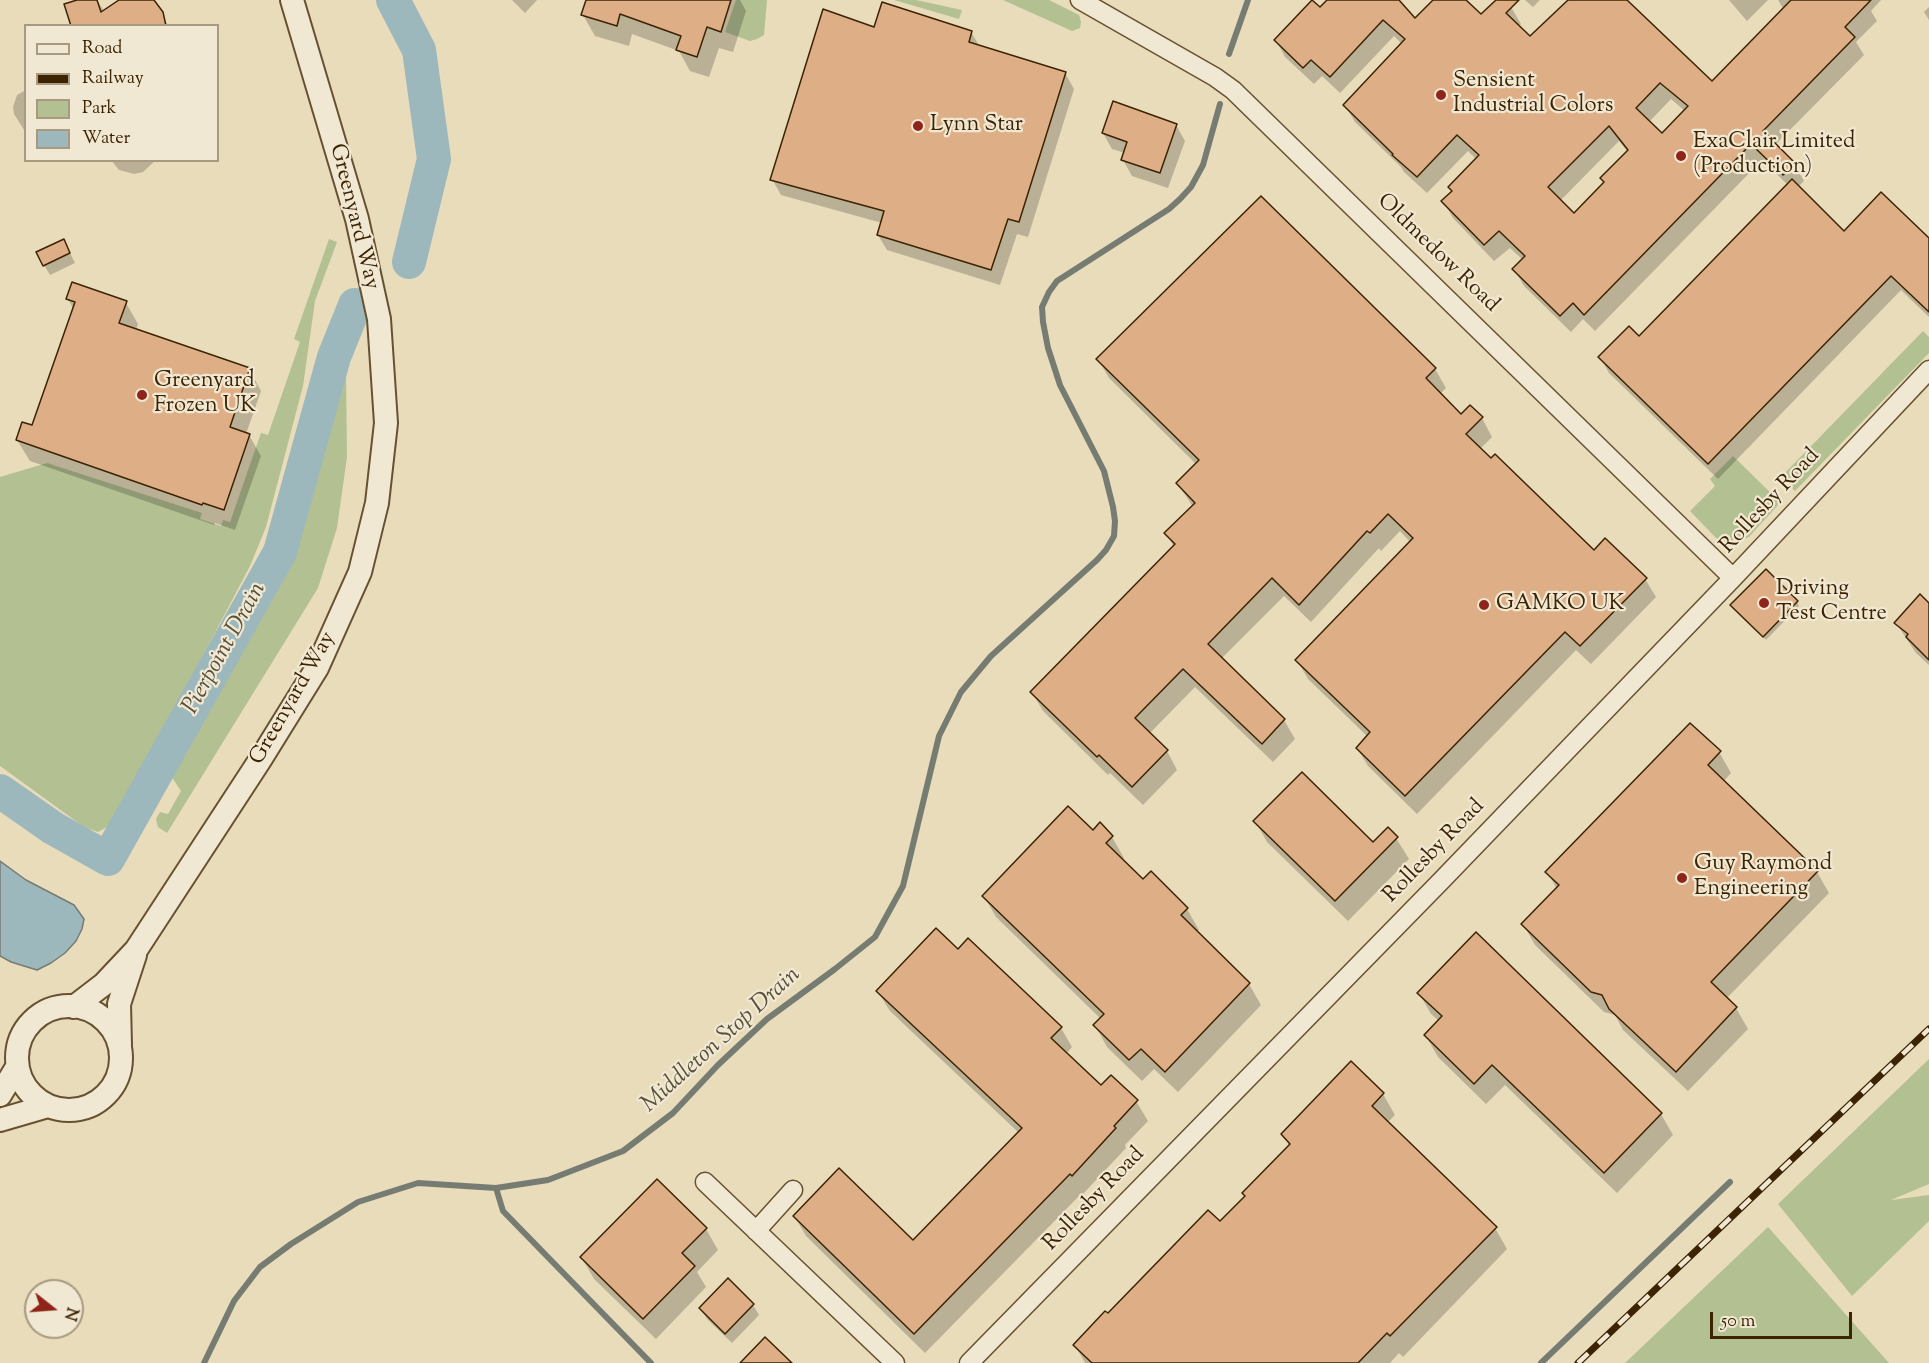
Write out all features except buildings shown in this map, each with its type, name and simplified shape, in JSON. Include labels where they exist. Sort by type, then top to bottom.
[{"type":"street","name":"Greenyard Way","points":[[74,1007],[104,984],[136,950],[317,668],[360,572],[377,503],[386,423],[379,319],[357,219],[292,0]]},
{"type":"street","name":"Oldmedow Road","points":[[1080,0],[1215,77],[1233,90],[1732,578]]},
{"type":"street","name":"Rollesby Road","points":[[969,1363],[1440,882],[1929,370]]},
{"type":"street","name":"Greenyard Way","points":[[120,1051],[119,1004],[136,950]]},
{"type":"street","points":[[60,1007],[74,1007],[91,1011],[105,1021],[115,1035],[120,1051],[120,1069],[114,1085],[103,1098],[90,1106],[76,1110],[63,1110],[48,1106],[34,1097],[23,1084],[17,1067],[17,1050],[23,1034],[33,1020],[60,1007]]},
{"type":"street","points":[[0,1095],[17,1067]]},
{"type":"street","points":[[0,1120],[48,1106]]},
{"type":"street","points":[[705,1182],[895,1363]]},
{"type":"street","points":[[756,1231],[793,1191]]},
{"type":"green space","points":[[736,0],[767,0],[764,35],[750,41],[725,32]]},
{"type":"green space","points":[[894,0],[916,0],[962,10],[959,19]]},
{"type":"green space","points":[[1003,0],[1049,0],[1079,15],[1080,28],[1072,31]]},
{"type":"green space","points":[[329,239],[337,242],[315,301],[303,386],[266,527],[250,566],[134,787],[107,827],[98,832],[84,827],[0,766],[0,477],[47,463],[202,513],[200,519],[221,526],[223,520],[230,522],[261,433],[268,435],[300,342],[294,339]]},
{"type":"green space","points":[[1923,331],[1929,337],[1929,353],[1795,491],[1781,477]]},
{"type":"green space","points":[[341,371],[346,372],[347,457],[337,528],[318,588],[167,833],[158,827],[156,819],[160,812],[168,814],[181,791],[171,776],[206,706],[251,633],[273,592],[302,525]]},
{"type":"green space","points":[[1733,456],[1778,500],[1779,504],[1749,537],[1731,544],[1717,539],[1690,511],[1715,486],[1710,479]]},
{"type":"green space","points":[[1929,1059],[1929,1184],[1891,1200],[1929,1195],[1929,1221],[1852,1296],[1778,1204]]},
{"type":"green space","points":[[1768,1227],[1889,1363],[1625,1363]]},
{"type":"water","points":[[0,861],[26,880],[74,905],[84,919],[76,941],[65,953],[37,970],[0,956]]},
{"type":"waterway","name":"Pierpoint Drain","points":[[393,0],[419,50],[434,159],[409,262]]},
{"type":"waterway","name":"Middleton Stop Drain","points":[[1229,54],[1248,0]]},
{"type":"waterway","name":"Middleton Stop Drain","points":[[204,1363],[234,1301],[260,1267],[291,1244],[358,1202],[418,1183],[496,1188],[548,1180],[623,1151],[673,1113],[718,1065],[767,1019],[875,937],[903,886],[939,736],[961,692],[991,656],[1097,560],[1114,536],[1113,507],[1104,471],[1060,385],[1048,348],[1042,307],[1057,281],[1169,209],[1191,187],[1203,165],[1220,104]]},
{"type":"waterway","name":"Pierpoint Drain","points":[[0,791],[53,828],[108,859],[280,552],[334,357],[355,305]]},
{"type":"waterway","points":[[1541,1363],[1730,1182]]},
{"type":"waterway","points":[[496,1188],[503,1211],[651,1363]]},
{"type":"railway","points":[[1578,1363],[1929,1029]]},
{"type":"place","name":"Sensient Industrial Colors","points":[[1441,95]]},
{"type":"place","name":"Lynn Star","points":[[918,126]]},
{"type":"place","name":"ExaClair Limited (Production)","points":[[1681,156]]},
{"type":"place","name":"Greenyard Frozen UK","points":[[142,395]]},
{"type":"place","name":"Driving Test Centre","points":[[1764,603]]},
{"type":"place","name":"GAMKO UK","points":[[1484,605]]},
{"type":"place","name":"Guy Raymond Engineering","points":[[1682,878]]}]
